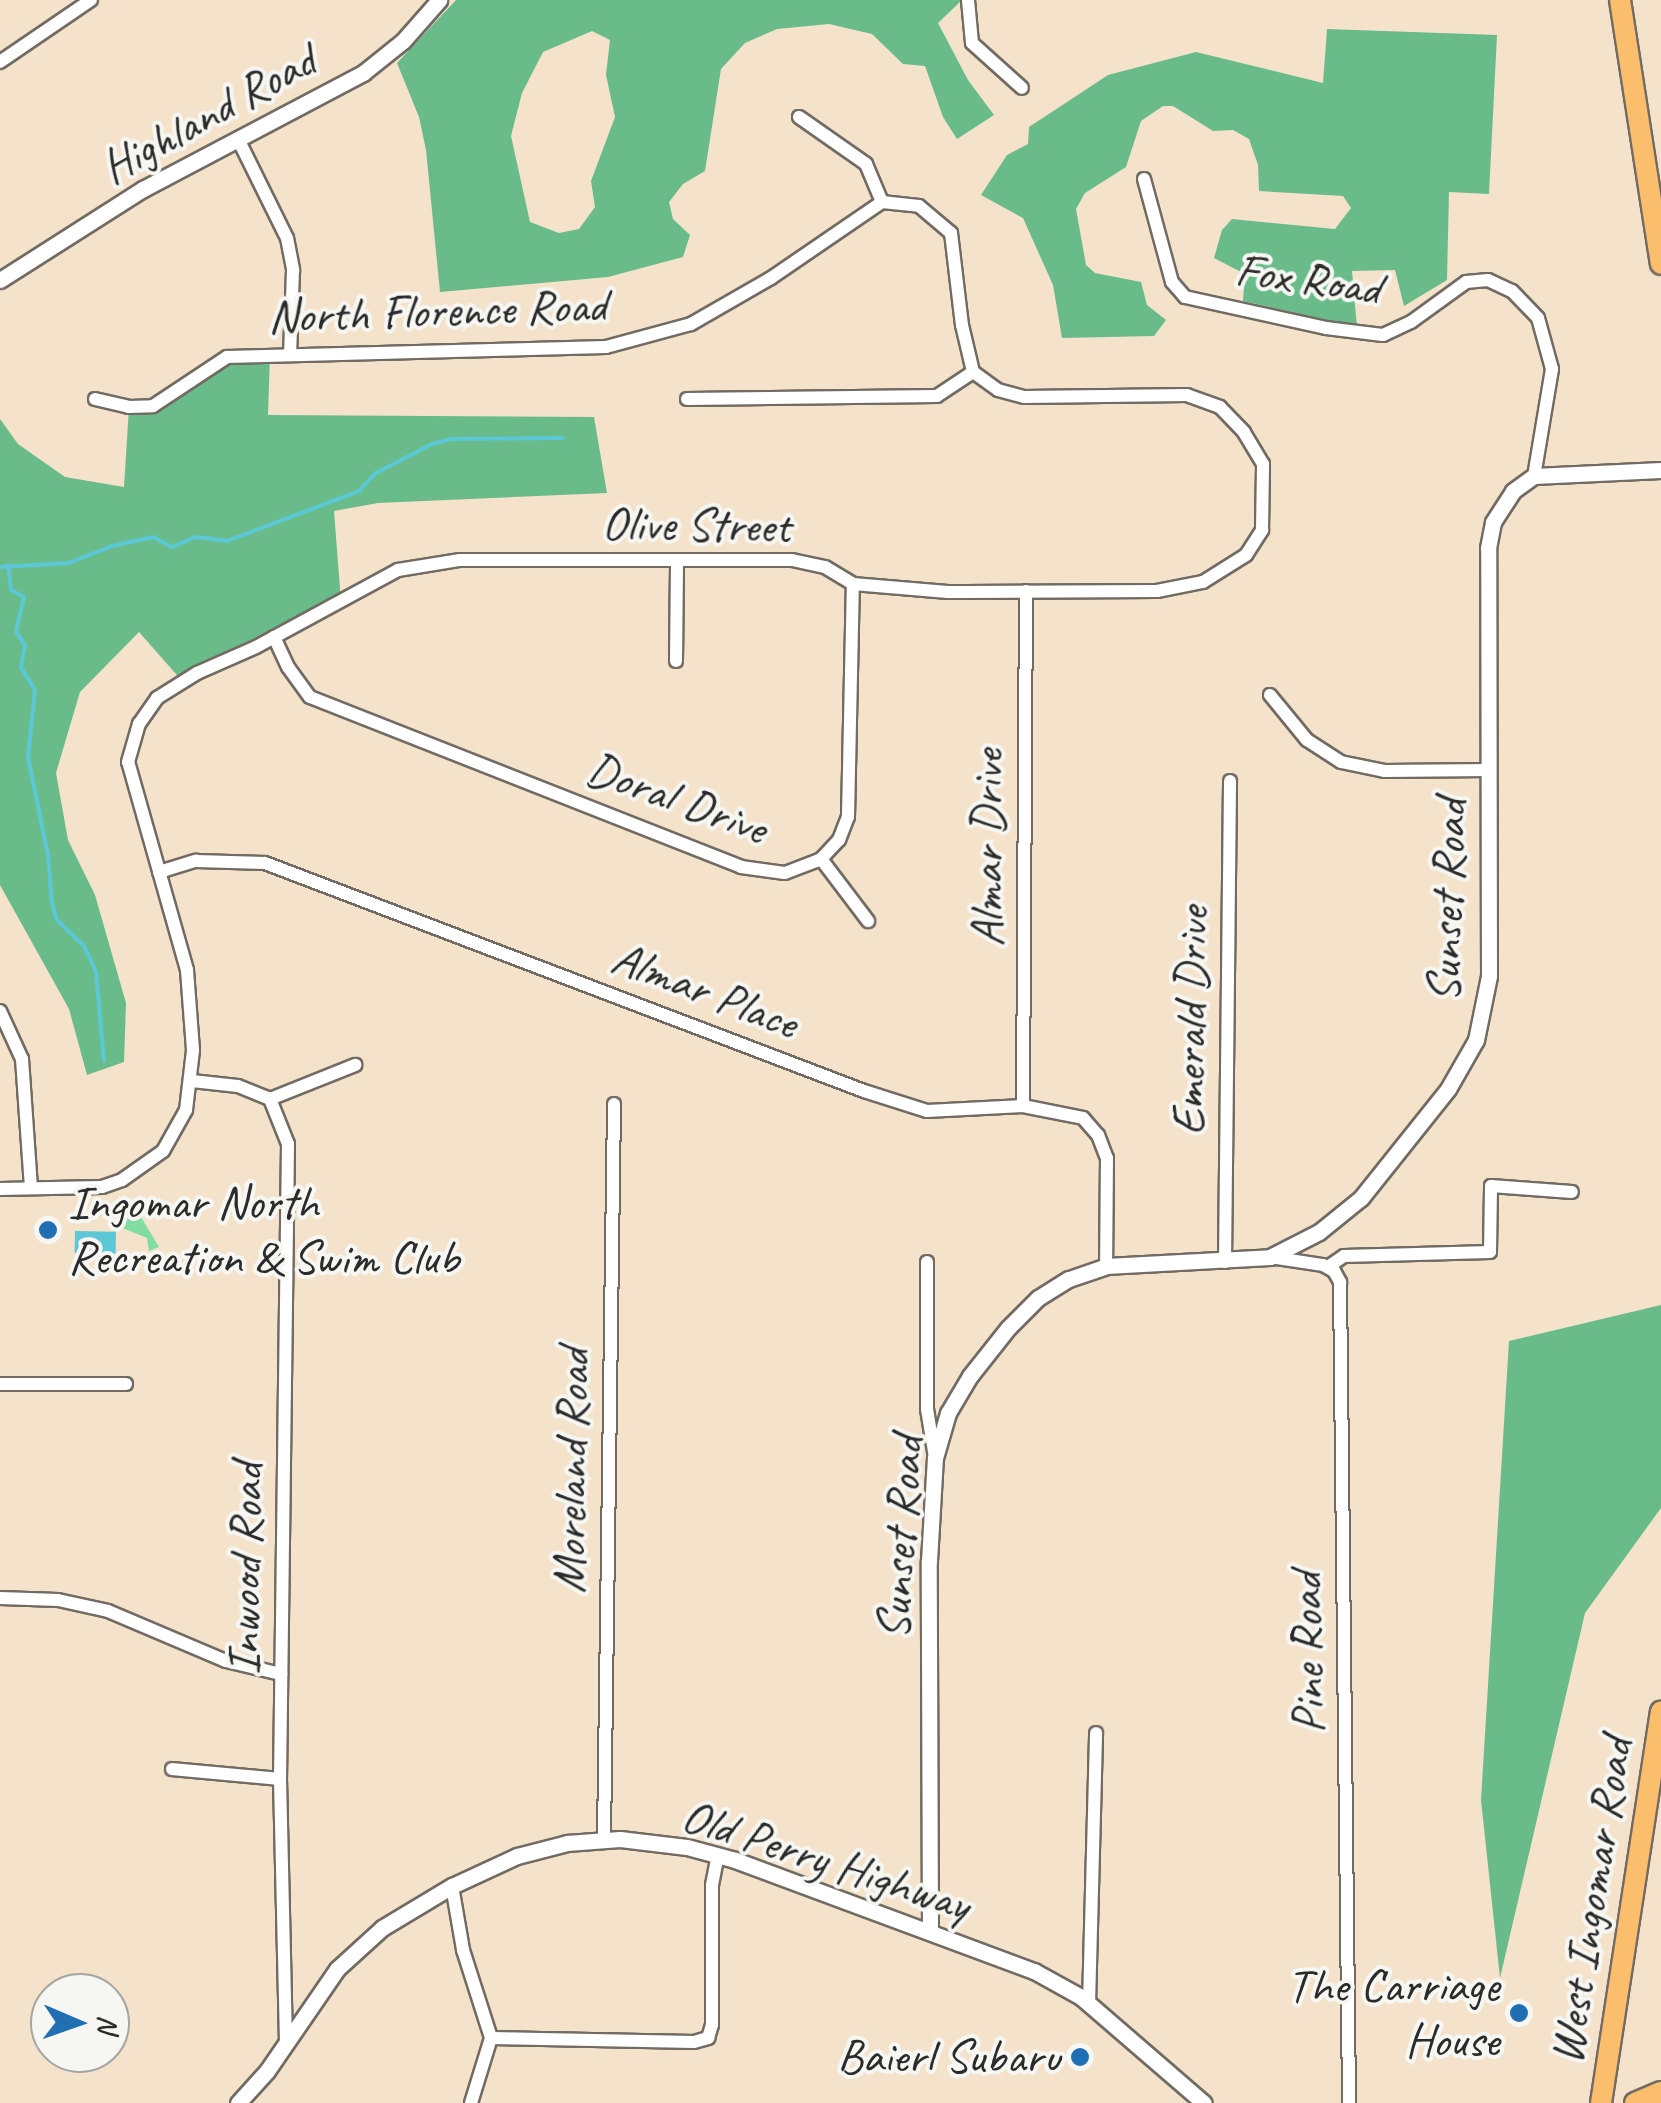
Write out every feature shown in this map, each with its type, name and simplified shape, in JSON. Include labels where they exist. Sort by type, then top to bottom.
[{"type":"main road","points":[[1620,0],[1654,178],[1661,264]]},
{"type":"main road","name":"West Ingomar Road","points":[[1601,2103],[1661,1712]]},
{"type":"main road","points":[[1635,2103],[1661,2092]]},
{"type":"street","points":[[0,62],[91,0]]},
{"type":"street","name":"Highland Road","points":[[0,280],[143,189],[363,72],[403,41],[440,0]]},
{"type":"street","points":[[968,0],[972,43],[1022,88]]},
{"type":"street","points":[[687,398],[938,396],[973,372],[962,325],[951,233],[919,206],[882,202],[866,164],[799,117]]},
{"type":"street","points":[[238,139],[287,238],[293,270],[290,354]]},
{"type":"street","name":"Fox Road","points":[[1144,179],[1172,282],[1185,297],[1326,328],[1383,335],[1412,322],[1466,282],[1488,280],[1512,291],[1538,318],[1552,368],[1534,476]]},
{"type":"street","name":"North Florence Road","points":[[95,399],[129,407],[153,406],[214,362],[290,354],[491,354],[606,348],[692,324],[771,278],[882,202]]},
{"type":"street","name":"Olive Street","points":[[0,1189],[102,1187],[143,1170],[177,1132],[192,1082],[188,970],[128,762],[139,724],[158,698],[183,682],[398,570],[460,560],[792,560],[825,567],[853,584],[948,592],[1156,591],[1203,582],[1246,555],[1262,530],[1263,464],[1244,432],[1220,408],[1187,395],[1024,397],[998,390],[973,372]]},
{"type":"street","points":[[1534,476],[1661,470]]},
{"type":"street","name":"Sunset Road","points":[[930,1932],[927,1622],[934,1458],[942,1428],[964,1386],[1023,1312],[1069,1279],[1106,1266],[1270,1257],[1307,1240],[1351,1208],[1448,1089],[1476,1040],[1489,976],[1489,534],[1504,502],[1534,476]]},
{"type":"street","points":[[676,661],[678,560]]},
{"type":"street","name":"Doral Drive","points":[[274,637],[288,667],[310,697],[741,867],[786,872],[822,859],[839,840],[848,817],[853,584]]},
{"type":"street","name":"Almar Drive","points":[[1023,1106],[1026,591]]},
{"type":"street","points":[[1270,695],[1308,740],[1340,762],[1384,771],[1489,770]]},
{"type":"street","name":"Emerald Drive","points":[[1225,1262],[1230,780]]},
{"type":"street","points":[[822,859],[868,921]]},
{"type":"street","name":"Almar Place","points":[[159,872],[196,861],[265,864],[864,1091],[927,1111],[1023,1106],[1083,1118],[1098,1135],[1106,1158],[1106,1266]]},
{"type":"street","points":[[0,1012],[22,1059],[30,1187]]},
{"type":"street","points":[[192,1082],[238,1086],[270,1099],[355,1065]]},
{"type":"street","name":"Inwood Road","points":[[270,1099],[288,1144],[280,1779],[286,2044]]},
{"type":"street","name":"Moreland Road","points":[[604,1839],[614,1104]]},
{"type":"street","points":[[1270,1257],[1328,1267],[1344,1256],[1490,1252],[1492,1186],[1572,1192]]},
{"type":"street","points":[[926,1262],[927,1409],[934,1458]]},
{"type":"street","name":"Pine Road","points":[[1328,1267],[1338,1276],[1340,1290],[1349,2103]]},
{"type":"street","points":[[0,1384],[126,1384]]},
{"type":"street","points":[[0,1598],[58,1600],[108,1611],[226,1661],[282,1674]]},
{"type":"street","points":[[1090,2004],[1096,1734]]},
{"type":"street","points":[[172,1769],[280,1779]]},
{"type":"street","name":"Old Perry Highway","points":[[238,2103],[356,1948],[452,1886],[525,1853],[604,1839],[652,1841],[718,1855],[1034,1970],[1090,2004],[1204,2103]]},
{"type":"street","points":[[491,2038],[694,2042],[708,2038],[712,2025],[712,1885],[718,1855]]},
{"type":"street","points":[[452,1886],[467,1966],[491,2038],[472,2103]]},
{"type":"green space","points":[[456,0],[962,0],[938,23],[968,80],[994,115],[957,139],[943,117],[925,66],[903,64],[872,34],[829,24],[777,29],[745,43],[721,69],[705,171],[683,184],[669,202],[673,219],[690,235],[683,257],[608,277],[440,292],[426,150],[419,117],[397,63]],"holes":[[[592,31],[610,40],[606,75],[615,117],[591,181],[595,207],[579,229],[559,233],[530,222],[511,136],[522,93],[543,52]]]},
{"type":"green space","points":[[1327,29],[1497,35],[1489,194],[1449,192],[1447,280],[1404,306],[1395,270],[1352,271],[1357,327],[1243,301],[1245,274],[1214,258],[1222,230],[1232,219],[1335,229],[1351,208],[1343,196],[1259,191],[1258,165],[1249,139],[1233,130],[1213,131],[1173,106],[1163,106],[1141,121],[1126,167],[1085,193],[1076,209],[1086,265],[1095,273],[1141,282],[1147,305],[1166,320],[1154,336],[1062,338],[1053,285],[1023,218],[981,195],[1007,155],[1028,144],[1029,127],[1108,75],[1196,52],[1323,83]]},
{"type":"green space","points":[[270,355],[268,415],[594,417],[607,493],[378,503],[334,511],[341,601],[183,682],[139,632],[80,692],[56,773],[68,840],[95,895],[126,1003],[124,1062],[87,1075],[69,1009],[0,885],[0,419],[18,444],[65,477],[124,487],[129,407],[143,407],[214,362]]},
{"type":"green space","points":[[125,1198],[159,1247],[149,1251],[147,1238],[120,1227],[115,1203]]},
{"type":"green space","points":[[1661,1305],[1661,1508],[1585,1613],[1500,1978],[1481,1800],[1509,1341]]},
{"type":"water","points":[[75,1231],[116,1232],[116,1254],[75,1253]]},
{"type":"waterway","points":[[0,567],[69,563],[112,546],[153,537],[172,547],[196,537],[227,541],[359,491],[376,473],[432,444],[452,439],[562,438]]},
{"type":"waterway","points":[[8,565],[11,590],[24,597],[16,632],[25,645],[21,667],[35,690],[28,757],[48,855],[52,903],[57,920],[84,946],[96,972],[104,1061]]},
{"type":"place","name":"Ingomar North Recreation & Swim Club","points":[[48,1230]]},
{"type":"place","name":"The Carriage House","points":[[1519,2013]]},
{"type":"place","name":"Baierl Subaru","points":[[1080,2057]]}]
